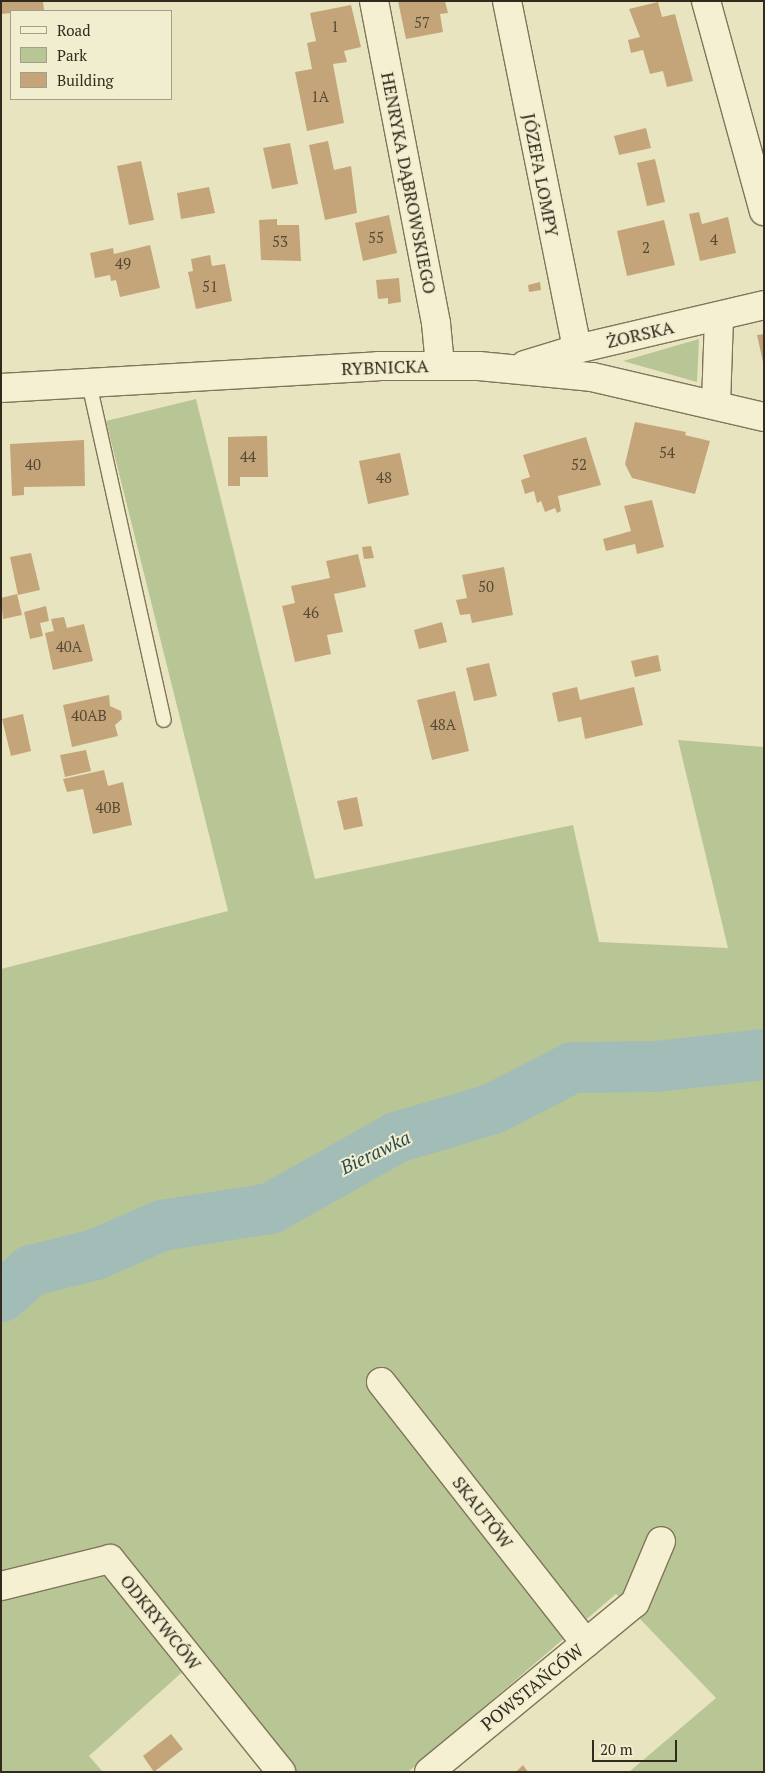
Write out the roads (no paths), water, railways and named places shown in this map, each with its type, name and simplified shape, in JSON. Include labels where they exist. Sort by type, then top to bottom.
[{"type":"street","name":"HENRYKA DĄBROWSKIEGO","points":[[374,1],[436,323],[440,365]]},
{"type":"street","name":"JÓZEFA LOMPY","points":[[507,1],[577,349]]},
{"type":"street","points":[[706,1],[764,211]]},
{"type":"street","name":"ŻORSKA","points":[[517,368],[577,349],[764,305]]},
{"type":"street","points":[[716,404],[719,316]]},
{"type":"street","name":"RYBNICKA","points":[[1,388],[440,365],[517,368],[592,377],[764,416]]},
{"type":"street","name":"SKAUTÓW","points":[[381,1382],[586,1643]]},
{"type":"street","name":"POWSTAŃCÓW","points":[[429,1772],[636,1603],[661,1541]]},
{"type":"street","name":"ODKRYWCÓW","points":[[1,1586],[110,1559],[281,1772]]},
{"type":"lane","points":[[89,383],[164,720]]},
{"type":"waterway","name":"Bierawka","points":[[1,1296],[31,1270],[95,1254],[161,1225],[270,1208],[396,1137],[493,1108],[572,1067],[655,1066],[764,1054]]}]
